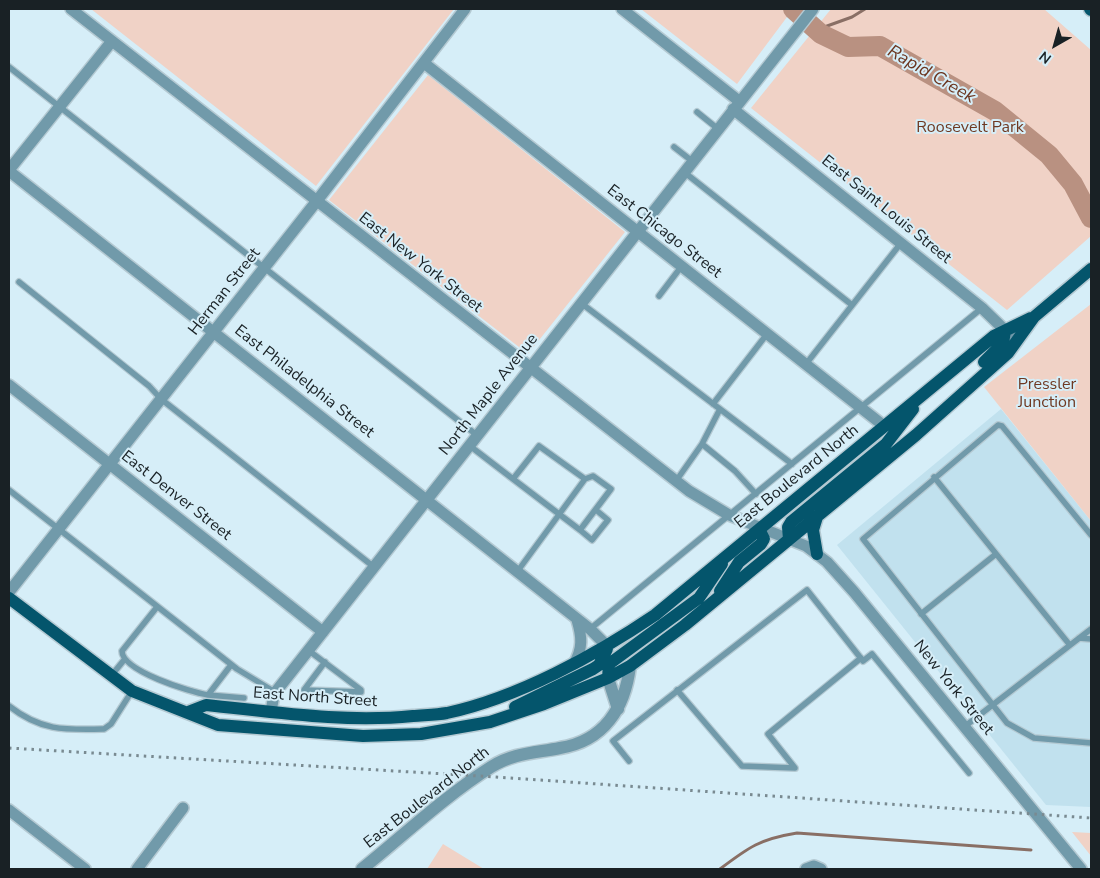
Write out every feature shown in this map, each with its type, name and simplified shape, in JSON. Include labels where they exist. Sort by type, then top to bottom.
[{"type":"main road","points":[[608,678],[630,666],[714,601],[939,415],[1008,353],[1034,317],[1091,269]]},
{"type":"main road","name":"East Boulevard North","points":[[607,646],[655,614],[994,336],[1034,317]]},
{"type":"main road","points":[[939,415],[963,382],[1003,343],[1005,330]]},
{"type":"main road","points":[[789,539],[788,527],[791,522],[886,444],[930,388]]},
{"type":"main road","points":[[817,517],[813,530],[817,554]]},
{"type":"main road","points":[[714,601],[739,562],[761,544],[764,539],[759,529]]},
{"type":"main road","points":[[608,678],[609,664],[616,656],[699,598],[731,552]]},
{"type":"main road","name":"East North Street","points":[[9,598],[132,691],[188,712],[200,720],[218,725],[363,736],[421,734],[490,722],[544,704],[608,678]]},
{"type":"main road","points":[[490,722],[531,698],[593,669],[604,657],[607,646]]},
{"type":"main road","name":"East North Street","points":[[188,712],[206,705],[327,718],[384,719],[446,714],[491,701],[574,664],[607,646]]},
{"type":"main road","points":[[200,720],[259,723],[268,720],[271,712]]},
{"type":"street","name":"East New York Street","points":[[71,9],[530,369],[676,481],[729,515],[759,529],[789,539]]},
{"type":"street","name":"Herman Street","points":[[9,592],[265,268],[465,9]]},
{"type":"street","name":"East Saint Louis Street","points":[[622,9],[901,243],[982,308],[1016,342]]},
{"type":"street","name":"North Maple Avenue","points":[[271,712],[275,692],[813,9]]},
{"type":"street","points":[[9,170],[112,40]]},
{"type":"street","name":"East Chicago Street","points":[[424,63],[884,426]]},
{"type":"street","name":"East Philadelphia Street","points":[[9,170],[428,500],[577,620],[590,628],[607,646]]},
{"type":"street","name":"East Denver Street","points":[[9,385],[323,632]]},
{"type":"street","name":"New York Street","points":[[789,539],[817,554],[854,592],[1080,869]]},
{"type":"street","points":[[574,664],[582,645],[582,636],[577,620]]},
{"type":"street","name":"East Boulevard North","points":[[362,869],[489,768],[521,753],[566,747],[583,742],[603,728],[618,709],[628,685],[630,666]]},
{"type":"street","points":[[608,678],[618,709]]},
{"type":"street","points":[[138,869],[183,808]]},
{"type":"street","points":[[9,810],[85,869]]},
{"type":"lane","points":[[9,67],[478,436]]},
{"type":"lane","points":[[697,112],[718,129]]},
{"type":"lane","points":[[674,147],[692,161]]},
{"type":"lane","points":[[684,172],[852,305]]},
{"type":"lane","points":[[806,364],[901,243]]},
{"type":"lane","points":[[659,296],[681,267]]},
{"type":"lane","points":[[19,282],[149,386],[161,399],[374,567]]},
{"type":"lane","points":[[581,303],[792,464]]},
{"type":"lane","points":[[590,628],[982,308]]},
{"type":"lane","points":[[713,404],[767,334]]},
{"type":"lane","points":[[676,481],[702,444],[720,409]]},
{"type":"lane","points":[[1091,535],[1002,426],[998,425],[863,538],[1007,723],[1034,738],[1091,743]]},
{"type":"lane","points":[[702,444],[736,471],[756,494]]},
{"type":"lane","points":[[470,446],[592,540],[608,520],[596,510]]},
{"type":"lane","points":[[513,478],[539,446],[585,479]]},
{"type":"lane","points":[[517,572],[585,479],[593,476],[611,489],[580,530]]},
{"type":"lane","points":[[934,478],[1069,644]]},
{"type":"lane","points":[[9,490],[231,665],[275,692]]},
{"type":"lane","points":[[921,614],[996,554]]},
{"type":"lane","points":[[629,761],[613,741],[807,590],[863,661],[872,654],[969,773]]},
{"type":"lane","points":[[157,607],[122,651],[124,660],[145,674],[197,693],[244,698]]},
{"type":"lane","points":[[964,727],[1069,644],[1091,629]]},
{"type":"lane","points":[[1079,638],[1091,639]]},
{"type":"lane","points":[[308,650],[325,662],[361,690],[361,692],[304,690],[325,662]]},
{"type":"lane","points":[[678,690],[742,766],[794,768],[768,734],[861,658]]},
{"type":"lane","points":[[111,676],[124,660]]},
{"type":"lane","points":[[208,695],[231,665]]},
{"type":"lane","points":[[9,706],[26,719],[42,725],[104,729],[111,724],[132,691]]},
{"type":"shaded area","points":[[1001,409],[1091,521],[1091,807],[1046,805],[837,545]]},
{"type":"green space","points":[[91,9],[454,9],[316,186]]},
{"type":"green space","points":[[641,9],[793,9],[737,84]]},
{"type":"green space","name":"Roosevelt Park","points":[[831,9],[1044,9],[1091,50],[1091,236],[1007,310],[751,108]]},
{"type":"green space","points":[[428,75],[625,232],[528,354],[329,200]]},
{"type":"green space","name":"Pressler Junction","points":[[1091,304],[1091,521],[984,387]]},
{"type":"green space","points":[[1072,832],[1091,833],[1091,856]]},
{"type":"green space","points":[[443,844],[484,869],[427,869]]},
{"type":"waterway","name":"Rapid Creek","points":[[793,9],[821,34],[848,47],[880,46],[995,111],[1049,155],[1073,184],[1091,218]]},
{"type":"waterway","points":[[816,30],[852,17],[865,9]]},
{"type":"waterway","points":[[720,869],[739,855],[764,841],[797,833],[1031,850]]},
{"type":"railway","points":[[9,748],[496,777],[1091,818]]}]
